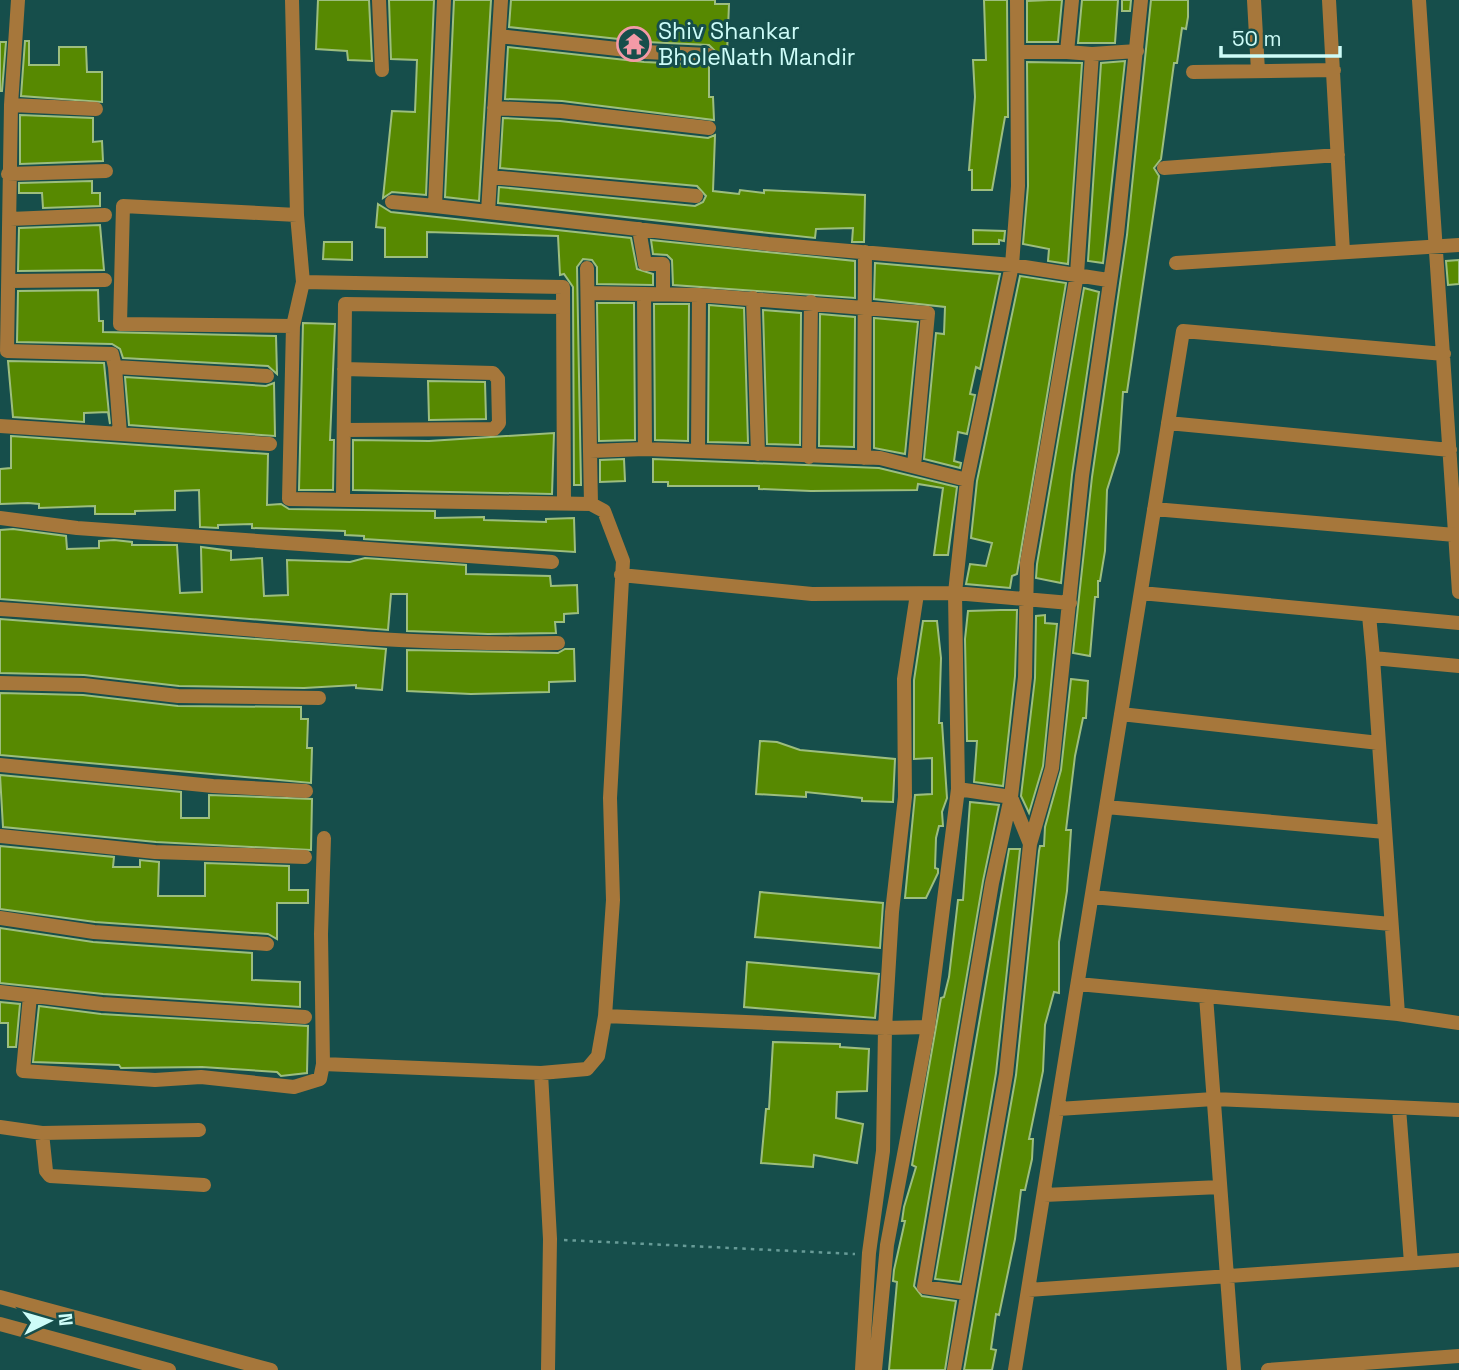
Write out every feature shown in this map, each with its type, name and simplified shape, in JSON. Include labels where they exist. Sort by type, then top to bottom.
[{"type":"street","points":[[18,0],[11,105],[7,351],[112,354],[120,434]]},
{"type":"street","points":[[292,0],[298,215],[303,282],[293,326],[289,499],[591,504],[604,511],[622,561],[610,798],[612,900],[605,1016],[598,1056],[587,1069],[541,1073],[323,1064]]},
{"type":"street","points":[[379,0],[382,70]]},
{"type":"street","points":[[435,206],[444,0]]},
{"type":"street","points":[[488,212],[500,0]]},
{"type":"street","points":[[875,1370],[887,1245],[928,1027],[958,789],[955,593],[967,480],[1012,265],[1018,186],[1017,0]]},
{"type":"street","points":[[1067,52],[1072,0]]},
{"type":"street","points":[[954,1370],[1006,1074],[1030,844],[1052,768],[1082,476],[1108,280],[1117,234],[1142,0]]},
{"type":"street","points":[[1254,0],[1258,71]]},
{"type":"street","points":[[1329,0],[1343,253]]},
{"type":"street","points":[[1419,0],[1459,592]]},
{"type":"street","points":[[499,36],[633,51],[709,55]]},
{"type":"street","points":[[1018,52],[1092,54],[1137,51]]},
{"type":"street","points":[[966,1293],[924,1287],[992,883],[1011,797],[1026,677],[1027,563],[1077,274],[1092,54]]},
{"type":"street","points":[[1193,72],[1334,70]]},
{"type":"street","points":[[11,105],[96,109]]},
{"type":"street","points":[[494,108],[561,111],[709,128]]},
{"type":"street","points":[[1164,168],[1338,155]]},
{"type":"street","points":[[9,174],[106,171]]},
{"type":"street","points":[[491,177],[696,196]]},
{"type":"street","points":[[392,202],[1012,265],[1108,280]]},
{"type":"street","points":[[293,326],[120,324],[123,206],[298,215]]},
{"type":"street","points":[[10,219],[105,215]]},
{"type":"street","points":[[639,229],[645,264],[663,264],[663,295]]},
{"type":"street","points":[[1176,263],[1459,245]]},
{"type":"street","points":[[864,458],[865,252]]},
{"type":"street","points":[[587,268],[591,504]]},
{"type":"street","points":[[10,281],[105,280]]},
{"type":"street","points":[[303,282],[563,287],[564,503]]},
{"type":"street","points":[[343,499],[345,283]]},
{"type":"street","points":[[588,293],[753,298],[928,313],[914,466]]},
{"type":"street","points":[[645,294],[645,449]]},
{"type":"street","points":[[698,450],[699,295]]},
{"type":"street","points":[[753,298],[758,454]]},
{"type":"street","points":[[809,457],[811,302]]},
{"type":"street","points":[[345,303],[563,307]]},
{"type":"street","points":[[1016,1370],[1183,331],[1444,354]]},
{"type":"street","points":[[115,367],[267,376]]},
{"type":"street","points":[[344,369],[493,373],[498,379],[499,423],[494,429],[344,430]]},
{"type":"street","points":[[1168,423],[1450,450]]},
{"type":"street","points":[[0,426],[270,444]]},
{"type":"street","points":[[590,451],[698,450],[864,458],[914,466],[967,480]]},
{"type":"street","points":[[1154,509],[1455,535]]},
{"type":"street","points":[[0,518],[77,528],[552,562]]},
{"type":"street","points":[[621,575],[812,594],[955,593],[1070,603]]},
{"type":"street","points":[[1141,593],[1459,623]]},
{"type":"street","points":[[862,1370],[869,1253],[883,1151],[885,1028],[892,912],[905,797],[904,679],[917,594]]},
{"type":"street","points":[[0,609],[394,641],[480,645],[558,643]]},
{"type":"street","points":[[1369,615],[1398,1014]]},
{"type":"street","points":[[1373,658],[1459,666]]},
{"type":"street","points":[[0,683],[84,685],[178,696],[319,698]]},
{"type":"street","points":[[1121,714],[1379,743]]},
{"type":"street","points":[[0,765],[214,786],[306,791]]},
{"type":"street","points":[[958,789],[1011,797]]},
{"type":"street","points":[[1011,797],[1030,844]]},
{"type":"street","points":[[1106,807],[1385,832]]},
{"type":"street","points":[[0,836],[155,852],[304,857]]},
{"type":"street","points":[[30,996],[23,1071],[155,1080],[201,1077],[294,1087],[320,1079],[323,1064],[321,934],[324,838]]},
{"type":"street","points":[[1092,897],[1391,924]]},
{"type":"street","points":[[0,918],[94,932],[267,944]]},
{"type":"street","points":[[1078,984],[1398,1014],[1459,1023]]},
{"type":"street","points":[[0,992],[102,1004],[305,1017]]},
{"type":"street","points":[[1206,996],[1234,1370]]},
{"type":"street","points":[[605,1016],[885,1028],[928,1027]]},
{"type":"street","points":[[541,1073],[550,1239],[548,1370]]},
{"type":"street","points":[[1058,1109],[1214,1099],[1459,1110]]},
{"type":"street","points":[[1399,1108],[1411,1263]]},
{"type":"street","points":[[0,1127],[42,1133],[199,1130]]},
{"type":"street","points":[[42,1133],[46,1171],[50,1176],[204,1185]]},
{"type":"street","points":[[1044,1195],[1220,1187]]},
{"type":"street","points":[[1028,1290],[1459,1260]]},
{"type":"street","points":[[0,1297],[271,1370]]},
{"type":"street","points":[[0,1324],[169,1370]]},
{"type":"street","points":[[1268,1370],[1420,1365],[1459,1356]]},
{"type":"path","points":[[550,1239],[857,1254]]},
{"type":"building","points":[[318,0],[369,0],[372,61],[348,60],[347,51],[316,49]]},
{"type":"building","points":[[389,0],[434,0],[426,195],[392,192],[383,198],[392,111],[415,112],[417,60],[391,59]]},
{"type":"building","points":[[454,0],[491,0],[479,201],[445,197]]},
{"type":"building","points":[[511,0],[715,0],[715,4],[729,4],[727,54],[718,54],[709,45],[646,42],[509,27]]},
{"type":"building","points":[[984,0],[1007,0],[1008,117],[1005,117],[992,190],[972,190],[972,170],[969,170],[975,97],[973,60],[986,60]]},
{"type":"building","points":[[1062,0],[1058,42],[1027,42],[1027,1]]},
{"type":"building","points":[[1082,0],[1118,0],[1115,43],[1078,43]]},
{"type":"building","points":[[1122,0],[1131,0],[1130,11],[1122,11]]},
{"type":"building","points":[[1151,0],[1188,0],[1188,17],[1186,29],[1182,28],[1177,63],[1174,63],[1161,159],[1154,168],[1159,176],[1127,392],[1123,392],[1119,452],[1107,490],[1105,551],[1098,581],[1098,597],[1095,597],[1090,656],[1073,653],[1092,477],[1127,235]]},
{"type":"building","points":[[25,41],[29,41],[29,65],[59,65],[59,47],[86,47],[87,72],[102,72],[102,102],[21,96]]},
{"type":"building","points":[[0,42],[6,42],[2,91],[0,91]]},
{"type":"building","points":[[508,47],[644,62],[709,65],[709,97],[713,97],[714,120],[562,101],[505,99]]},
{"type":"building","points":[[1125,61],[1103,263],[1088,261],[1101,63]]},
{"type":"building","points":[[1027,62],[1082,63],[1068,264],[1048,261],[1049,249],[1023,244],[1028,186]]},
{"type":"building","points":[[20,115],[93,118],[93,142],[102,141],[103,161],[20,164]]},
{"type":"building","points":[[503,118],[560,121],[708,138],[715,135],[713,191],[739,194],[740,190],[764,193],[764,190],[865,195],[864,242],[852,242],[853,228],[816,229],[815,238],[498,203],[499,187],[695,206],[703,202],[706,196],[697,186],[500,168]]},
{"type":"building","points":[[92,181],[92,193],[100,193],[100,206],[43,208],[42,193],[19,193],[19,183]]},
{"type":"building","points":[[378,204],[391,212],[631,238],[637,269],[653,274],[653,285],[597,284],[597,267],[592,260],[583,259],[577,267],[581,485],[574,485],[573,287],[564,274],[560,275],[558,236],[427,232],[427,257],[385,257],[385,228],[376,227]]},
{"type":"building","points":[[100,225],[104,270],[18,271],[19,228]]},
{"type":"building","points":[[973,230],[1005,231],[1004,241],[999,240],[999,244],[973,244]]},
{"type":"building","points":[[651,240],[855,261],[855,298],[673,285],[672,260],[667,255],[653,254]]},
{"type":"building","points":[[324,242],[352,242],[352,260],[323,259]]},
{"type":"building","points":[[1459,260],[1459,284],[1448,285],[1446,261]]},
{"type":"building","points":[[875,263],[1000,274],[980,369],[976,367],[970,394],[975,395],[967,434],[958,432],[954,461],[961,463],[960,468],[924,459],[936,333],[944,334],[945,307],[874,299]]},
{"type":"building","points":[[1020,276],[1066,283],[1017,574],[1012,576],[1010,588],[966,584],[970,564],[986,566],[992,543],[971,538],[977,481]]},
{"type":"building","points":[[1084,288],[1099,292],[1072,475],[1061,583],[1036,578],[1037,564]]},
{"type":"building","points":[[98,290],[99,321],[103,321],[103,332],[276,336],[277,374],[268,366],[123,358],[120,349],[112,344],[17,342],[18,291]]},
{"type":"building","points":[[597,303],[634,303],[635,440],[599,441]]},
{"type":"building","points":[[654,304],[689,304],[688,441],[655,440]]},
{"type":"building","points":[[709,305],[744,308],[748,443],[708,442]]},
{"type":"building","points":[[763,310],[801,313],[800,445],[767,444]]},
{"type":"building","points":[[820,314],[855,317],[854,447],[819,446]]},
{"type":"building","points":[[874,318],[918,322],[905,454],[874,448]]},
{"type":"building","points":[[303,323],[335,324],[330,440],[334,440],[333,490],[299,490]]},
{"type":"building","points":[[8,361],[104,363],[110,424],[108,412],[84,413],[84,422],[13,417]]},
{"type":"building","points":[[125,377],[266,386],[274,383],[275,436],[129,425]]},
{"type":"building","points":[[428,381],[485,382],[486,419],[429,420]]},
{"type":"building","points":[[554,433],[552,494],[353,490],[353,440],[429,441]]},
{"type":"building","points":[[11,436],[268,454],[267,505],[281,504],[289,509],[435,511],[435,518],[484,517],[484,520],[546,522],[546,519],[574,518],[575,552],[364,539],[364,536],[345,535],[345,531],[252,528],[252,524],[200,527],[199,490],[175,491],[175,510],[135,511],[135,514],[95,514],[95,506],[39,508],[39,504],[0,504],[0,469],[11,468]]},
{"type":"building","points":[[624,459],[625,481],[600,482],[600,460]]},
{"type":"building","points":[[653,459],[879,468],[957,487],[948,555],[934,555],[943,488],[918,484],[917,490],[811,491],[759,489],[759,486],[668,486],[668,482],[653,482]]},
{"type":"building","points":[[13,529],[66,536],[67,549],[99,548],[99,541],[114,540],[132,542],[132,545],[177,545],[180,593],[202,592],[201,547],[231,551],[231,560],[262,558],[264,596],[288,595],[287,560],[350,562],[365,558],[466,565],[466,574],[550,576],[551,586],[577,585],[578,613],[564,614],[564,622],[555,622],[556,633],[488,634],[407,631],[407,594],[391,594],[388,630],[0,599],[0,530]]},
{"type":"building","points":[[1017,610],[1015,676],[1003,786],[974,782],[977,741],[967,741],[965,639],[968,611]]},
{"type":"building","points":[[1045,615],[1045,623],[1057,624],[1043,766],[1029,813],[1021,796],[1035,678],[1036,616]]},
{"type":"building","points":[[0,619],[386,649],[382,690],[356,688],[356,685],[304,688],[179,686],[84,675],[0,673]]},
{"type":"building","points":[[923,621],[937,621],[941,658],[939,723],[942,723],[947,798],[942,812],[943,826],[939,826],[936,838],[935,868],[938,873],[926,898],[905,898],[915,795],[932,794],[932,758],[914,759],[914,680]]},
{"type":"building","points":[[565,649],[574,649],[575,681],[549,682],[549,692],[471,694],[407,691],[407,650],[558,653]]},
{"type":"building","points":[[1071,679],[1088,681],[1086,718],[1083,718],[1075,756],[1066,830],[1071,830],[1067,891],[1059,942],[1059,993],[1054,992],[1045,1025],[1043,1071],[1029,1139],[1033,1139],[1032,1159],[1025,1190],[1021,1190],[1015,1239],[999,1315],[996,1314],[991,1349],[996,1350],[992,1370],[964,1370],[1016,1075],[1039,851],[1040,846],[1044,846],[1045,827],[1061,770]]},
{"type":"building","points":[[0,693],[83,695],[178,706],[301,707],[301,719],[308,719],[307,748],[312,748],[311,783],[0,755]]},
{"type":"building","points":[[760,741],[777,742],[800,750],[895,759],[893,802],[862,801],[862,798],[806,792],[806,797],[756,794]]},
{"type":"building","points":[[0,775],[181,792],[181,818],[209,818],[209,795],[312,799],[311,850],[156,842],[3,827]]},
{"type":"building","points":[[970,802],[999,805],[983,881],[914,1286],[922,1296],[956,1301],[945,1370],[889,1370],[897,1282],[893,1281],[894,1270],[905,1221],[902,1221],[904,1207],[916,1167],[912,1165],[941,998],[944,997],[949,977],[958,900],[963,900]]},
{"type":"building","points":[[0,846],[114,857],[113,867],[140,867],[140,860],[159,862],[158,896],[205,896],[205,863],[289,866],[289,890],[308,890],[308,903],[277,903],[277,939],[268,934],[95,922],[0,909]]},
{"type":"building","points":[[1009,849],[1020,849],[996,1073],[960,1282],[935,1279]]},
{"type":"building","points":[[760,892],[883,903],[880,948],[755,937]]},
{"type":"building","points":[[0,928],[93,942],[252,953],[252,980],[300,982],[300,1007],[103,994],[0,983]]},
{"type":"building","points":[[747,962],[879,974],[875,1018],[744,1007]]},
{"type":"building","points":[[0,1002],[20,1004],[16,1047],[8,1047],[8,1023],[0,1023]]},
{"type":"building","points":[[39,1006],[101,1014],[308,1026],[307,1073],[281,1076],[277,1072],[202,1067],[121,1068],[119,1065],[33,1062]]},
{"type":"building","points":[[773,1042],[840,1044],[840,1047],[869,1049],[867,1091],[837,1092],[836,1118],[863,1124],[857,1163],[814,1155],[813,1167],[761,1163],[766,1109],[769,1109]]},
{"type":"place","name":"Shiv Shankar BholeNath Mandir","points":[[634,44]]}]
